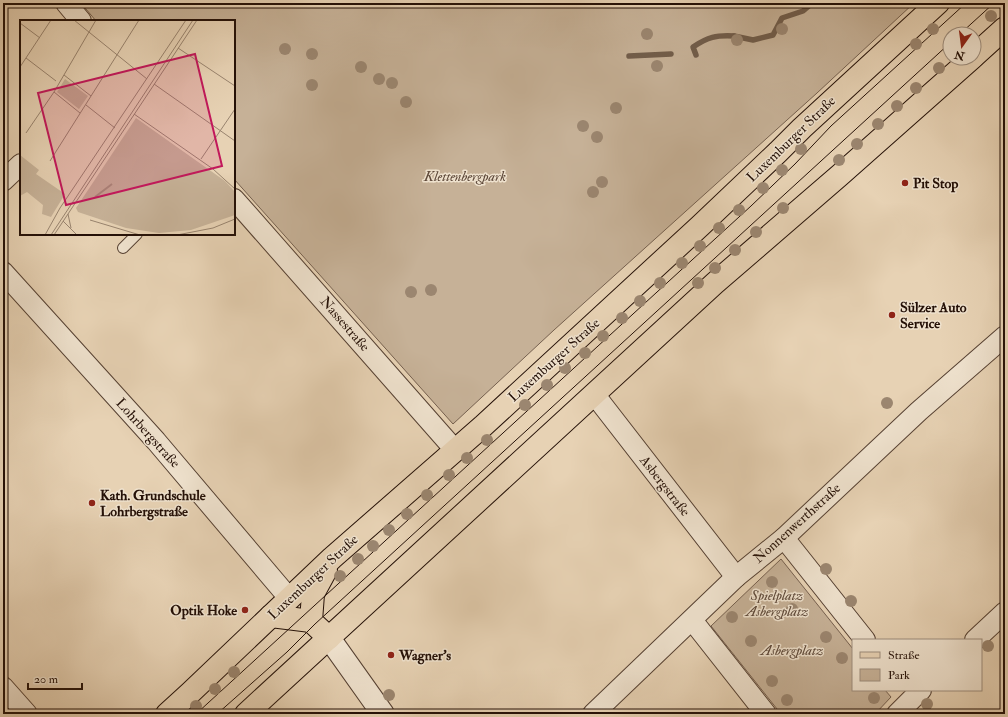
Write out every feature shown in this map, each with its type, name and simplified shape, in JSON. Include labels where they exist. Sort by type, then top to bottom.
[{"type":"main road","name":"Luxemburger Straße","points":[[167,714],[332,558],[455,450],[700,226],[802,128],[938,3]]},
{"type":"main road","points":[[982,49],[1005,28]]},
{"type":"main road","points":[[246,714],[715,283],[963,66]]},
{"type":"main road","points":[[311,620],[313,594],[332,558]]},
{"type":"main road","points":[[271,616],[311,620],[329,638]]},
{"type":"street","points":[[66,3],[80,20]]},
{"type":"street","points":[[3,181],[20,165]]},
{"type":"street","name":"Nassestraße","points":[[235,199],[455,450]]},
{"type":"street","name":"Lohrbergstraße","points":[[3,272],[156,441],[289,598]]},
{"type":"street","name":"Nonnenwerthstraße","points":[[593,714],[736,577],[784,538],[919,412],[1005,336]]},
{"type":"street","name":"Asbergstraße","points":[[594,394],[736,577]]},
{"type":"street","points":[[784,538],[863,639]]},
{"type":"street","points":[[976,639],[1005,612]]},
{"type":"street","points":[[692,620],[766,714]]},
{"type":"street","points":[[329,638],[383,714]]},
{"type":"street","points":[[3,687],[27,714]]},
{"type":"street","points":[[897,714],[912,693]]},
{"type":"lane","points":[[123,248],[136,235]]},
{"type":"green space","name":"Klettenbergpark","points":[[81,3],[914,3],[817,93],[554,330],[453,424],[235,180],[235,20],[95,20]]},
{"type":"green space","name":"Asbergplatz","points":[[781,559],[852,648],[852,691],[886,691],[891,697],[875,714],[781,714],[711,626]]},
{"type":"waterway","points":[[734,36],[753,40],[773,35],[782,18],[803,11],[815,3]]},
{"type":"waterway","points":[[696,55],[693,47],[703,41],[717,36],[734,36]]},
{"type":"waterway","points":[[629,56],[671,54]]},
{"type":"tram line","points":[[196,714],[751,206],[795,164],[831,126],[966,3]]},
{"type":"tram line","points":[[969,26],[994,3]]},
{"type":"tram line","points":[[217,714],[287,652],[315,624],[942,50]]},
{"type":"place","name":"Pit Stop","points":[[905,183]]},
{"type":"place","name":"Sülzer Auto Service","points":[[892,315]]},
{"type":"place","name":"Kath. Grundschule Lohrbergstraße","points":[[92,503]]},
{"type":"place","name":"Optik Hoke","points":[[245,610]]},
{"type":"place","name":"Wagner's","points":[[391,655]]},
{"type":"park label","name":"Spielplatz Asbergplatz","points":[[777,604]]}]
